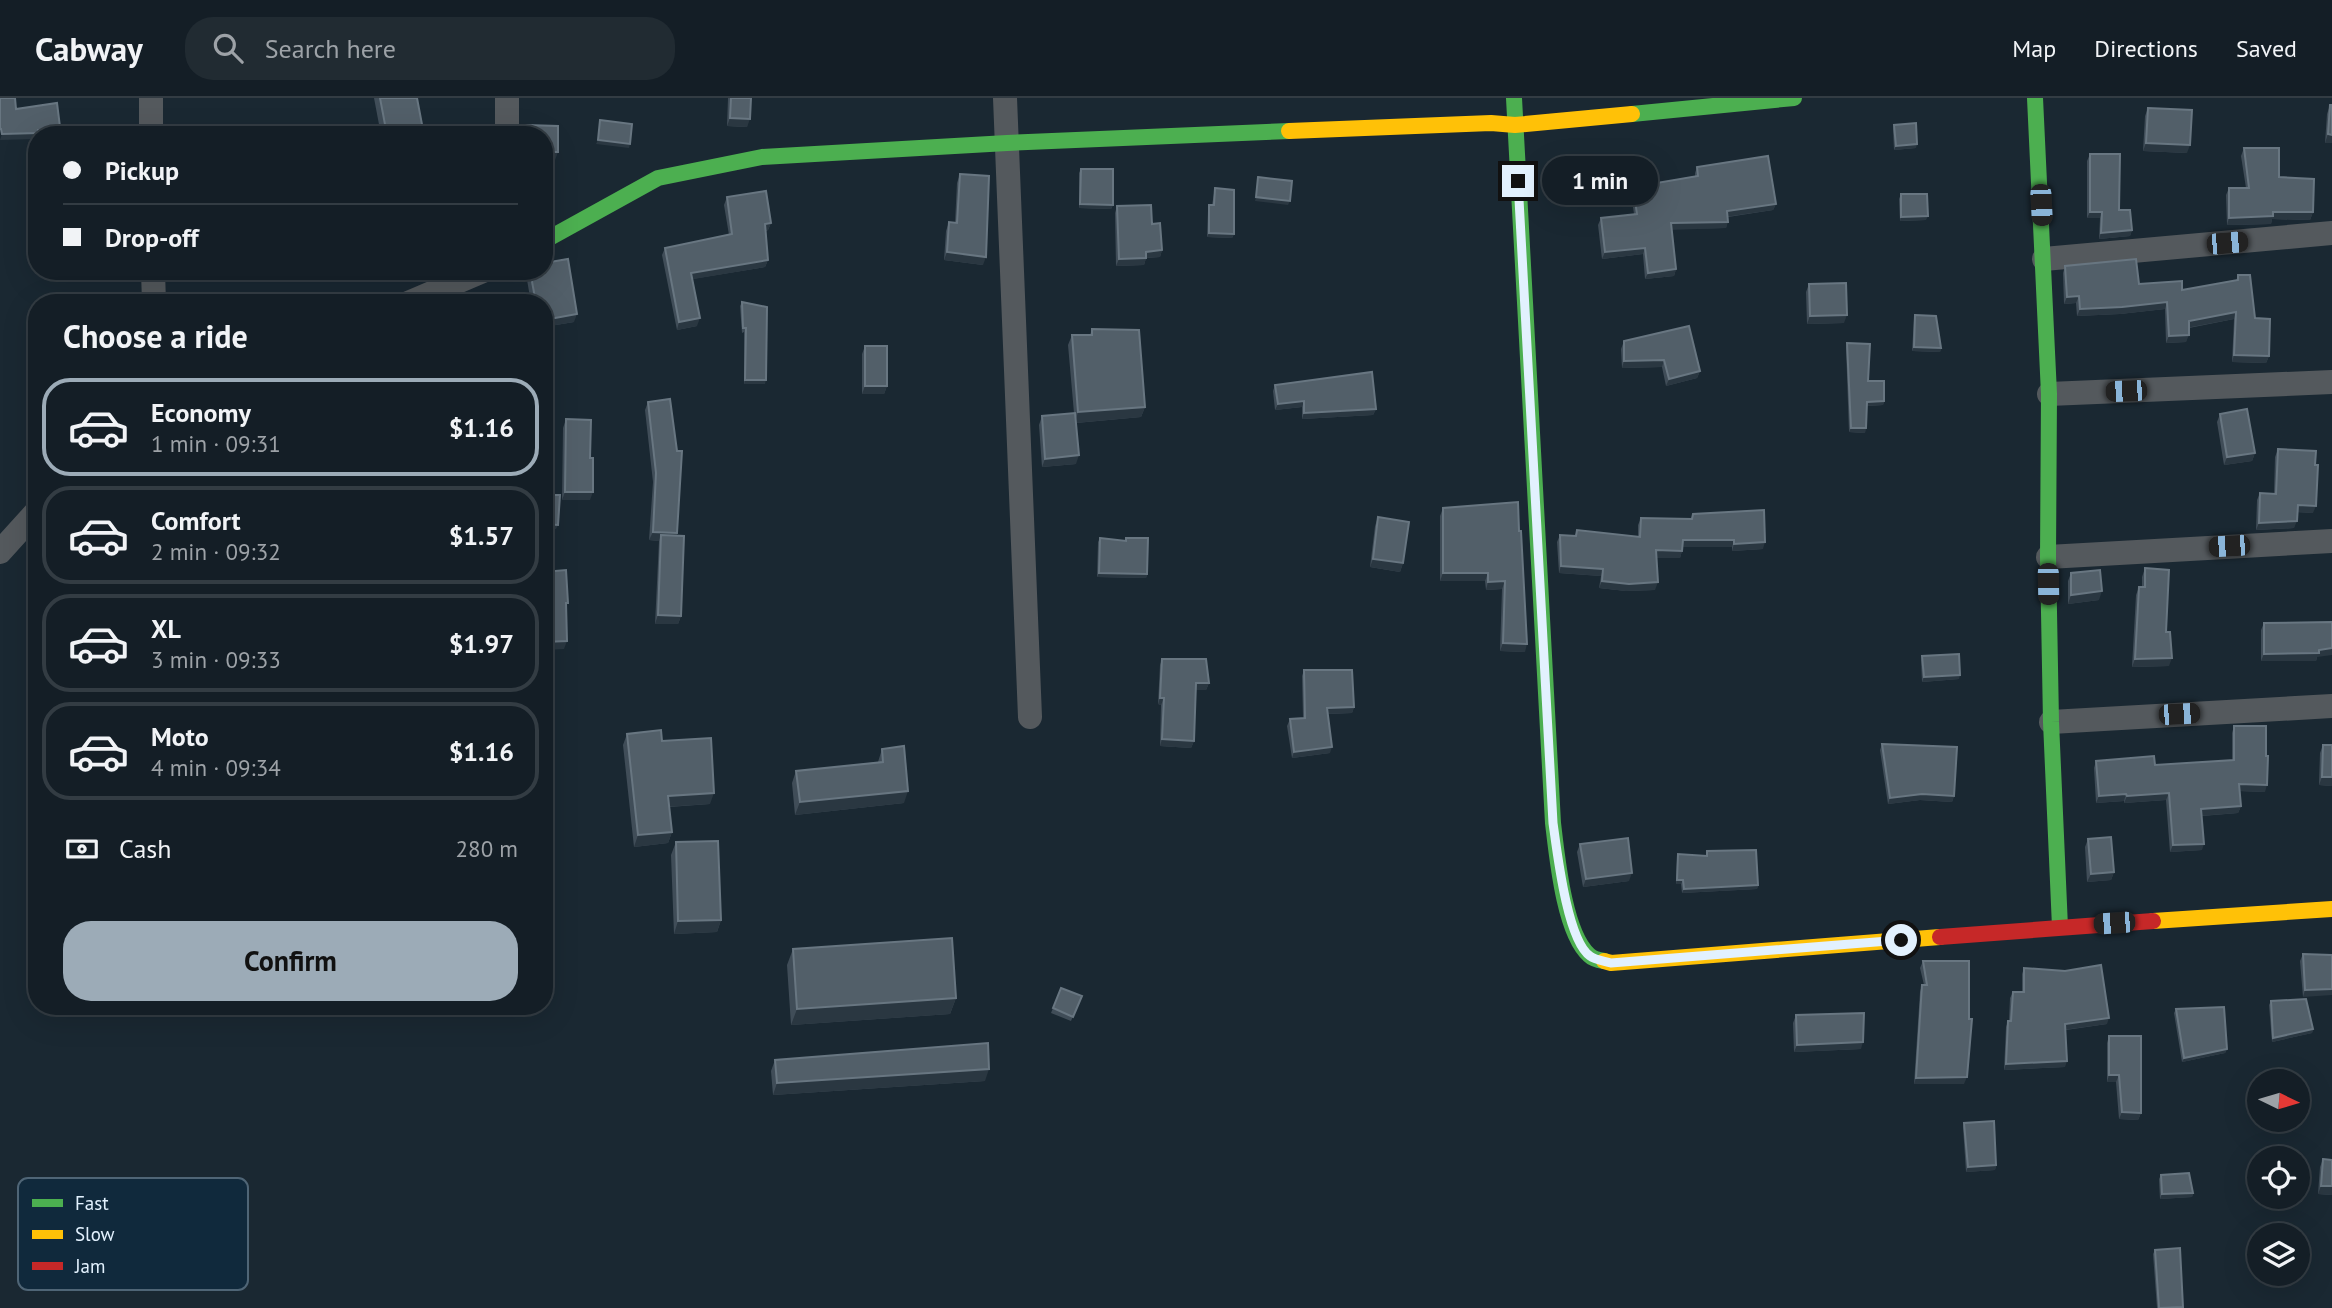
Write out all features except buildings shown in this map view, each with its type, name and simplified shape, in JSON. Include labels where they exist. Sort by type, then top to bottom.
[{"type":"street","points":[[150,98],[151,126]]},
{"type":"street","points":[[507,98],[507,126]]},
{"type":"street","points":[[1005,98],[1030,717]]},
{"type":"street","points":[[1514,98],[1553,823],[1559,871],[1577,940],[1590,956],[1611,963],[2060,927],[2332,909]]},
{"type":"street","points":[[553,237],[658,178],[762,157],[1007,143],[1492,123],[1515,125],[1794,98]]},
{"type":"street","points":[[2035,98],[2049,394],[2051,722],[2060,927]]},
{"type":"street","points":[[2044,259],[2332,233]]},
{"type":"street","points":[[429,294],[462,280]]},
{"type":"street","points":[[2049,394],[2332,382]]},
{"type":"street","points":[[0,552],[28,521]]},
{"type":"street","points":[[2048,557],[2332,541]]},
{"type":"street","points":[[2051,722],[2332,706]]},
{"type":"traffic: fast","points":[[1514,98],[1553,823],[1563,893],[1573,930],[1589,955],[1604,961]]},
{"type":"traffic: fast","points":[[1632,114],[1794,98]]},
{"type":"traffic: fast","points":[[2035,98],[2049,394],[2051,722],[2060,927]]},
{"type":"traffic: fast","points":[[553,236],[658,178],[762,157],[1289,131]]},
{"type":"traffic: slow","points":[[1289,131],[1491,123],[1515,125],[1632,114]]},
{"type":"traffic: slow","points":[[2153,921],[2332,909]]},
{"type":"traffic: slow","points":[[1604,961],[1611,963],[1940,937]]},
{"type":"traffic: jam","points":[[1940,937],[2153,921]]},
{"type":"route","points":[[1518,181],[1553,823],[1559,871],[1577,940],[1590,956],[1611,963],[1901,940]]}]
